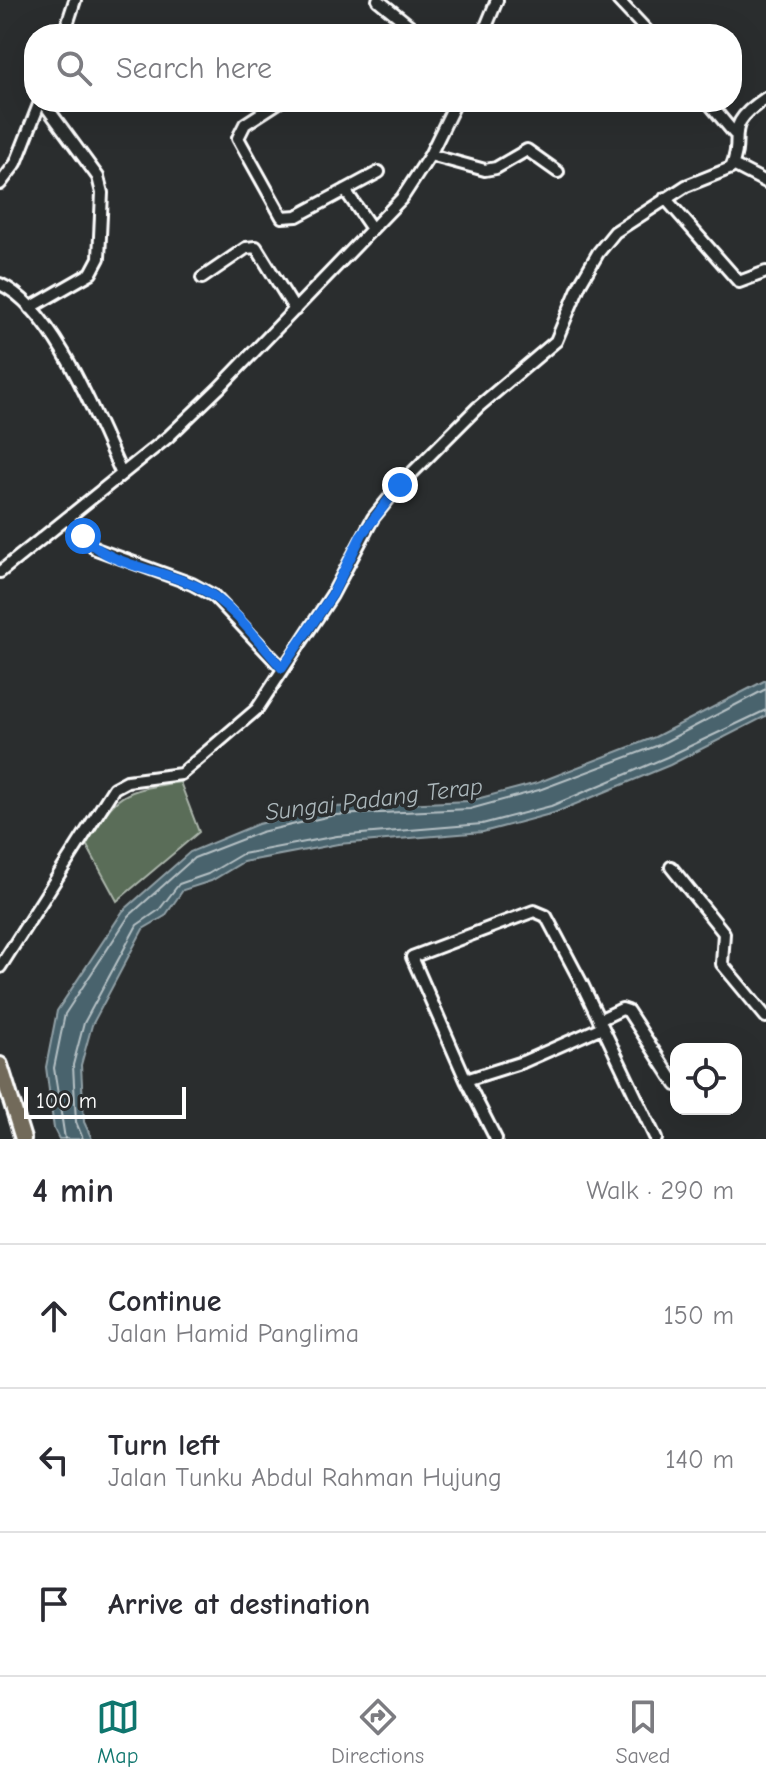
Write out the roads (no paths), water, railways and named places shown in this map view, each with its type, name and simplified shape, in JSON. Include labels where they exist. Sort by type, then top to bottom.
[{"type":"main road","points":[[0,1065],[23,1139]]},
{"type":"street","points":[[67,24],[75,0]]},
{"type":"street","points":[[378,0],[408,24]]},
{"type":"street","points":[[487,24],[497,0]]},
{"type":"street","points":[[618,0],[641,24]]},
{"type":"street","points":[[733,165],[734,133],[744,116],[766,98]]},
{"type":"street","points":[[0,184],[16,163],[38,112]]},
{"type":"street","points":[[30,308],[91,273],[99,258],[102,193],[98,177],[49,112]]},
{"type":"street","points":[[264,112],[245,124],[238,138],[279,213],[292,219],[379,172]]},
{"type":"street","points":[[0,572],[195,413],[408,191],[451,112]]},
{"type":"street","points":[[716,112],[734,133]]},
{"type":"street","points":[[430,155],[485,170],[496,168],[527,150],[558,172]]},
{"type":"street","points":[[733,165],[766,182]]},
{"type":"street","points":[[0,967],[114,788],[127,781],[181,774],[264,702],[282,668],[332,595],[362,534],[390,496],[495,391],[556,341],[580,284],[615,232],[665,198],[733,165]]},
{"type":"street","points":[[345,190],[372,229]]},
{"type":"street","points":[[665,198],[739,282],[766,272]]},
{"type":"street","points":[[202,278],[246,248],[256,247],[295,310]]},
{"type":"street","points":[[0,284],[30,308],[66,357],[122,474]]},
{"type":"street","points":[[67,518],[96,549],[192,584],[214,596],[282,668]]},
{"type":"street","points":[[671,867],[724,933],[722,964],[766,1017]]},
{"type":"street","points":[[496,1139],[413,964],[414,954],[526,913],[540,912],[546,916],[601,1023],[656,1139]]},
{"type":"street","points":[[466,1080],[523,1062],[601,1023],[622,1009],[628,1011],[670,1076]]},
{"type":"water","name":"Sungai Padang Terap","points":[[766,680],[766,716],[670,765],[554,813],[483,832],[338,844],[243,862],[211,881],[183,890],[165,916],[143,929],[92,1025],[81,1065],[84,1122],[92,1139],[59,1139],[54,1129],[46,1067],[57,1011],[123,911],[190,852],[258,824],[334,807],[469,801],[537,783],[655,737]]}]
